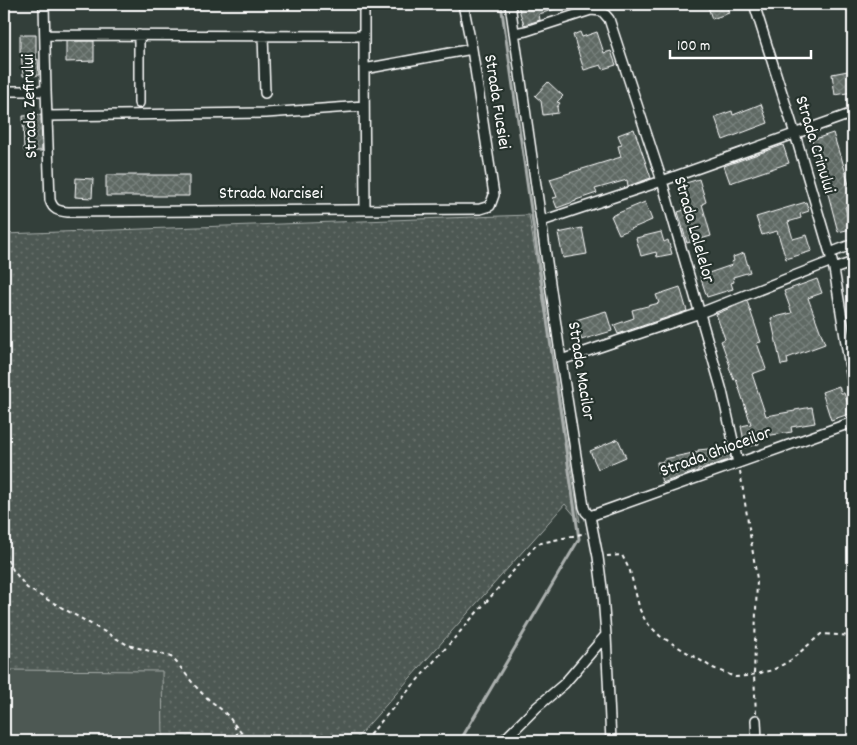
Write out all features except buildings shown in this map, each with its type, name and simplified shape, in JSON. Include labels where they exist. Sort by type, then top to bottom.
[{"type":"street","name":"Strada Zefirului","points":[[44,4],[50,200],[52,206]]},
{"type":"street","points":[[364,4],[364,209]]},
{"type":"street","name":"Strada Fucsiei","points":[[462,4],[472,49],[494,195],[490,206]]},
{"type":"street","name":"Strada Macilor","points":[[510,4],[584,506],[590,516],[598,557],[606,634],[611,741]]},
{"type":"street","name":"Strada Crinului","points":[[754,4],[832,261],[853,386]]},
{"type":"street","name":"Strada Lalelelor","points":[[514,33],[526,31],[591,10],[602,11],[609,19],[662,181],[722,391],[738,463]]},
{"type":"street","points":[[45,35],[364,36]]},
{"type":"street","points":[[139,35],[139,103]]},
{"type":"street","points":[[263,35],[266,94]]},
{"type":"street","points":[[364,69],[472,49]]},
{"type":"street","points":[[4,91],[46,91]]},
{"type":"street","points":[[47,116],[266,114],[364,106]]},
{"type":"street","points":[[542,221],[662,181],[853,113]]},
{"type":"street","name":"Strada Narcisei","points":[[52,206],[59,211],[68,212],[480,209],[490,206]]},
{"type":"street","points":[[561,360],[700,313],[832,261],[853,244]]},
{"type":"street","points":[[832,261],[853,262]]},
{"type":"street","name":"Strada Ghioceilor","points":[[590,516],[853,422]]},
{"type":"street","points":[[504,741],[564,684],[606,634]]},
{"type":"street","points":[[753,741],[757,741],[756,720]]},
{"type":"path","points":[[738,463],[757,579],[754,674],[756,720]]},
{"type":"path","points":[[364,741],[537,544],[583,533]]},
{"type":"path","points":[[4,553],[13,570],[27,588],[128,645],[172,657],[202,694],[218,706],[248,741]]},
{"type":"path","points":[[598,557],[622,555],[630,571],[640,610],[646,622],[660,636],[714,668],[735,676],[747,676],[773,670],[791,660],[821,634],[853,636]]},
{"type":"path","points":[[853,620],[853,626]]},
{"type":"path","points":[[232,722],[239,741]]},
{"type":"shaded area","points":[[529,215],[580,522],[565,504],[354,741],[4,741],[4,234]]},
{"type":"shaded area","points":[[4,670],[162,671],[163,741],[4,741]]},
{"type":"waterway","points":[[460,741],[579,539],[501,4]]}]
